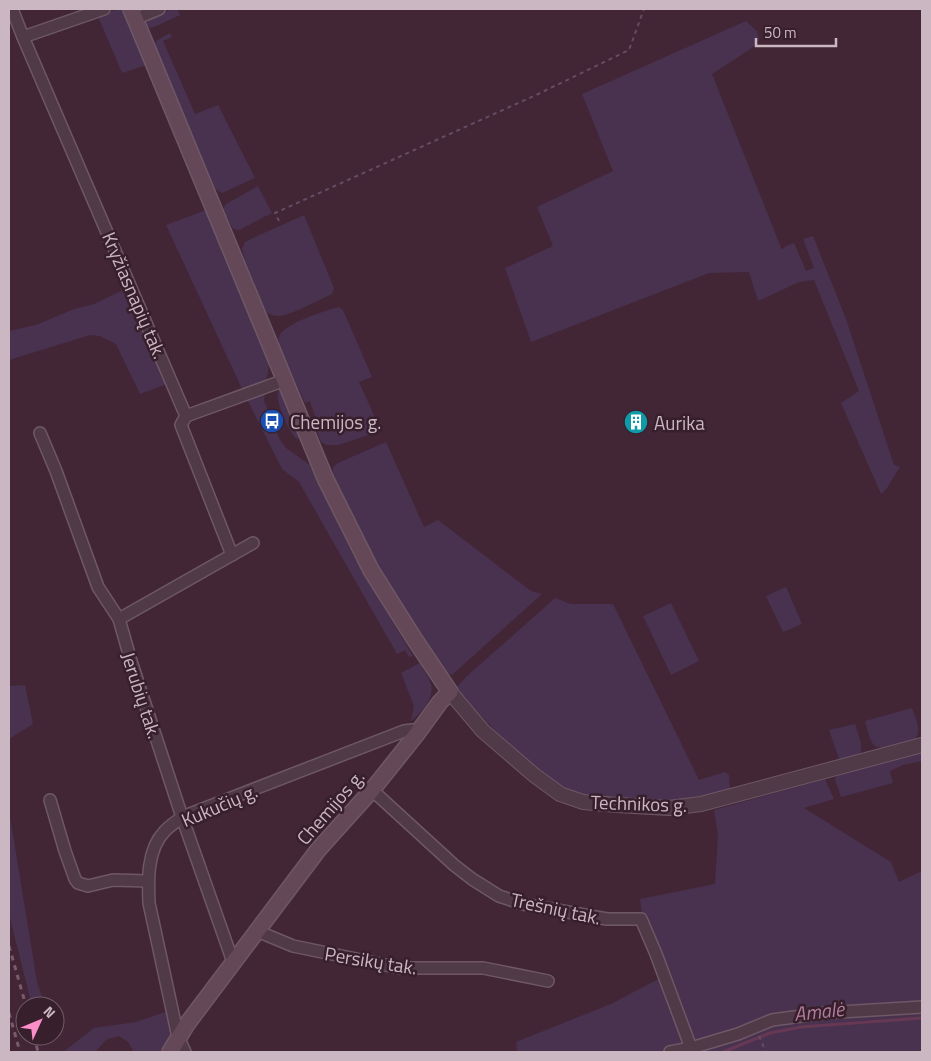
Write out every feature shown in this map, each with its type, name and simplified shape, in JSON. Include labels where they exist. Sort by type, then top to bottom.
[{"type":"main road","points":[[133,14],[326,480],[371,570],[450,692]]},
{"type":"main road","name":"Chemijos g.","points":[[170,1052],[178,1037],[318,850],[372,790],[440,702],[450,692]]},
{"type":"street","name":"Kryžiasnapių tak.","points":[[12,9],[186,416],[181,425],[232,555]]},
{"type":"street","points":[[23,37],[104,9]]},
{"type":"street","points":[[133,14],[159,9]]},
{"type":"street","points":[[186,416],[285,380]]},
{"type":"street","name":"Jerubių tak.","points":[[40,433],[56,471],[98,587],[119,619],[182,817],[233,962]]},
{"type":"street","points":[[119,619],[253,543]]},
{"type":"street","name":"Technikos g.","points":[[450,692],[483,732],[534,775],[560,794],[583,802],[670,808],[701,804],[922,745]]},
{"type":"street","name":"Kukučių g.","points":[[185,1052],[178,1037],[149,903],[148,881],[154,847],[164,832],[182,817],[404,731],[412,730],[416,735]]},
{"type":"street","name":"Trešnių tak.","points":[[372,790],[454,866],[499,896],[523,904],[607,919],[641,919],[691,1048]]},
{"type":"street","points":[[50,800],[65,851],[78,883],[88,886],[113,880],[148,881]]},
{"type":"street","name":"Persikų tak.","points":[[256,931],[293,946],[400,968],[483,968],[548,981]]},
{"type":"street","points":[[670,1052],[691,1048],[738,1034],[772,1020],[824,1013],[922,1007]]},
{"type":"path","points":[[279,221],[275,213],[536,95],[629,50],[644,9]]},
{"type":"path","points":[[761,1043],[766,1052]]},
{"type":"shaded area","points":[[122,9],[146,65],[122,73],[97,14]]},
{"type":"shaded area","points":[[172,9],[177,9],[180,15],[154,27],[146,26],[153,17]]},
{"type":"shaded area","points":[[746,21],[757,31],[759,40],[752,48],[712,74],[782,250],[794,243],[806,271],[814,268],[803,239],[813,236],[846,319],[894,465],[900,467],[881,494],[841,403],[859,391],[814,280],[799,282],[758,301],[749,272],[709,273],[531,342],[505,268],[553,246],[537,207],[613,171],[582,94]]},
{"type":"shaded area","points":[[170,33],[172,37],[163,41],[195,114],[218,105],[255,178],[222,193],[214,188],[155,45],[156,41]]},
{"type":"shaded area","points":[[258,186],[272,213],[239,230],[233,229],[223,209],[226,204]]},
{"type":"shaded area","points":[[206,210],[269,363],[265,382],[243,391],[166,225]]},
{"type":"shaded area","points":[[304,215],[334,288],[332,294],[289,314],[282,316],[273,315],[266,312],[242,249],[245,242]]},
{"type":"shaded area","points":[[131,286],[172,382],[140,394],[116,344],[100,336],[90,335],[9,360],[9,331],[36,325],[74,309],[94,304]]},
{"type":"shaded area","points":[[339,307],[343,310],[372,377],[359,382],[381,431],[338,445],[327,445],[321,442],[313,422],[317,422],[310,401],[305,403],[279,345],[279,337],[288,327],[296,323]]},
{"type":"shaded area","points":[[278,391],[284,395],[300,438],[297,439],[294,436],[287,424],[280,409]]},
{"type":"shaded area","points":[[265,393],[264,401],[280,440],[286,448],[310,465],[353,555],[413,656],[409,657],[405,650],[397,654],[299,482],[282,469],[247,399]]},
{"type":"shaded area","points":[[386,442],[424,527],[438,520],[531,591],[542,594],[452,675],[446,673],[380,570],[333,475],[333,467],[338,463]]},
{"type":"shaded area","points":[[786,587],[802,624],[783,632],[766,596]]},
{"type":"shaded area","points":[[555,598],[571,604],[613,604],[699,780],[725,772],[729,775],[730,790],[700,797],[661,801],[617,799],[580,793],[554,781],[539,771],[494,730],[456,688]]},
{"type":"shaded area","points":[[671,603],[699,661],[671,675],[643,616]]},
{"type":"shaded area","points":[[420,663],[432,689],[429,700],[419,714],[411,721],[414,706],[401,673]]},
{"type":"shaded area","points":[[25,685],[33,724],[9,739],[9,686]]},
{"type":"shaded area","points":[[912,708],[918,728],[915,739],[887,747],[873,744],[865,721]]},
{"type":"shaded area","points":[[855,724],[861,743],[861,752],[858,755],[839,759],[829,730]]},
{"type":"shaded area","points":[[922,751],[922,761],[903,765],[890,771],[893,783],[841,797],[835,780],[836,776]]},
{"type":"shaded area","points":[[825,779],[834,799],[804,808],[891,862],[899,882],[922,871],[922,1052],[517,1052],[516,1042],[611,1004],[664,976],[642,914],[640,899],[715,884],[718,835],[714,810]]},
{"type":"shaded area","points":[[9,810],[37,982],[42,996],[30,996],[9,914]]},
{"type":"shaded area","points":[[168,1011],[174,1032],[163,1052],[134,1052],[128,1042],[119,1036],[107,1039],[95,1052],[63,1052],[94,1028],[136,1022]]},
{"type":"waterway","name":"Amalė","points":[[723,1052],[770,1033],[801,1027],[922,1018]]},
{"type":"railway","points":[[9,946],[23,996]]},
{"type":"railway","points":[[9,1013],[20,1052]]},
{"type":"railway","points":[[36,1046],[38,1052]]},
{"type":"place","name":"Chemijos g.","points":[[272,421]]},
{"type":"place","name":"Aurika","points":[[636,422]]}]
